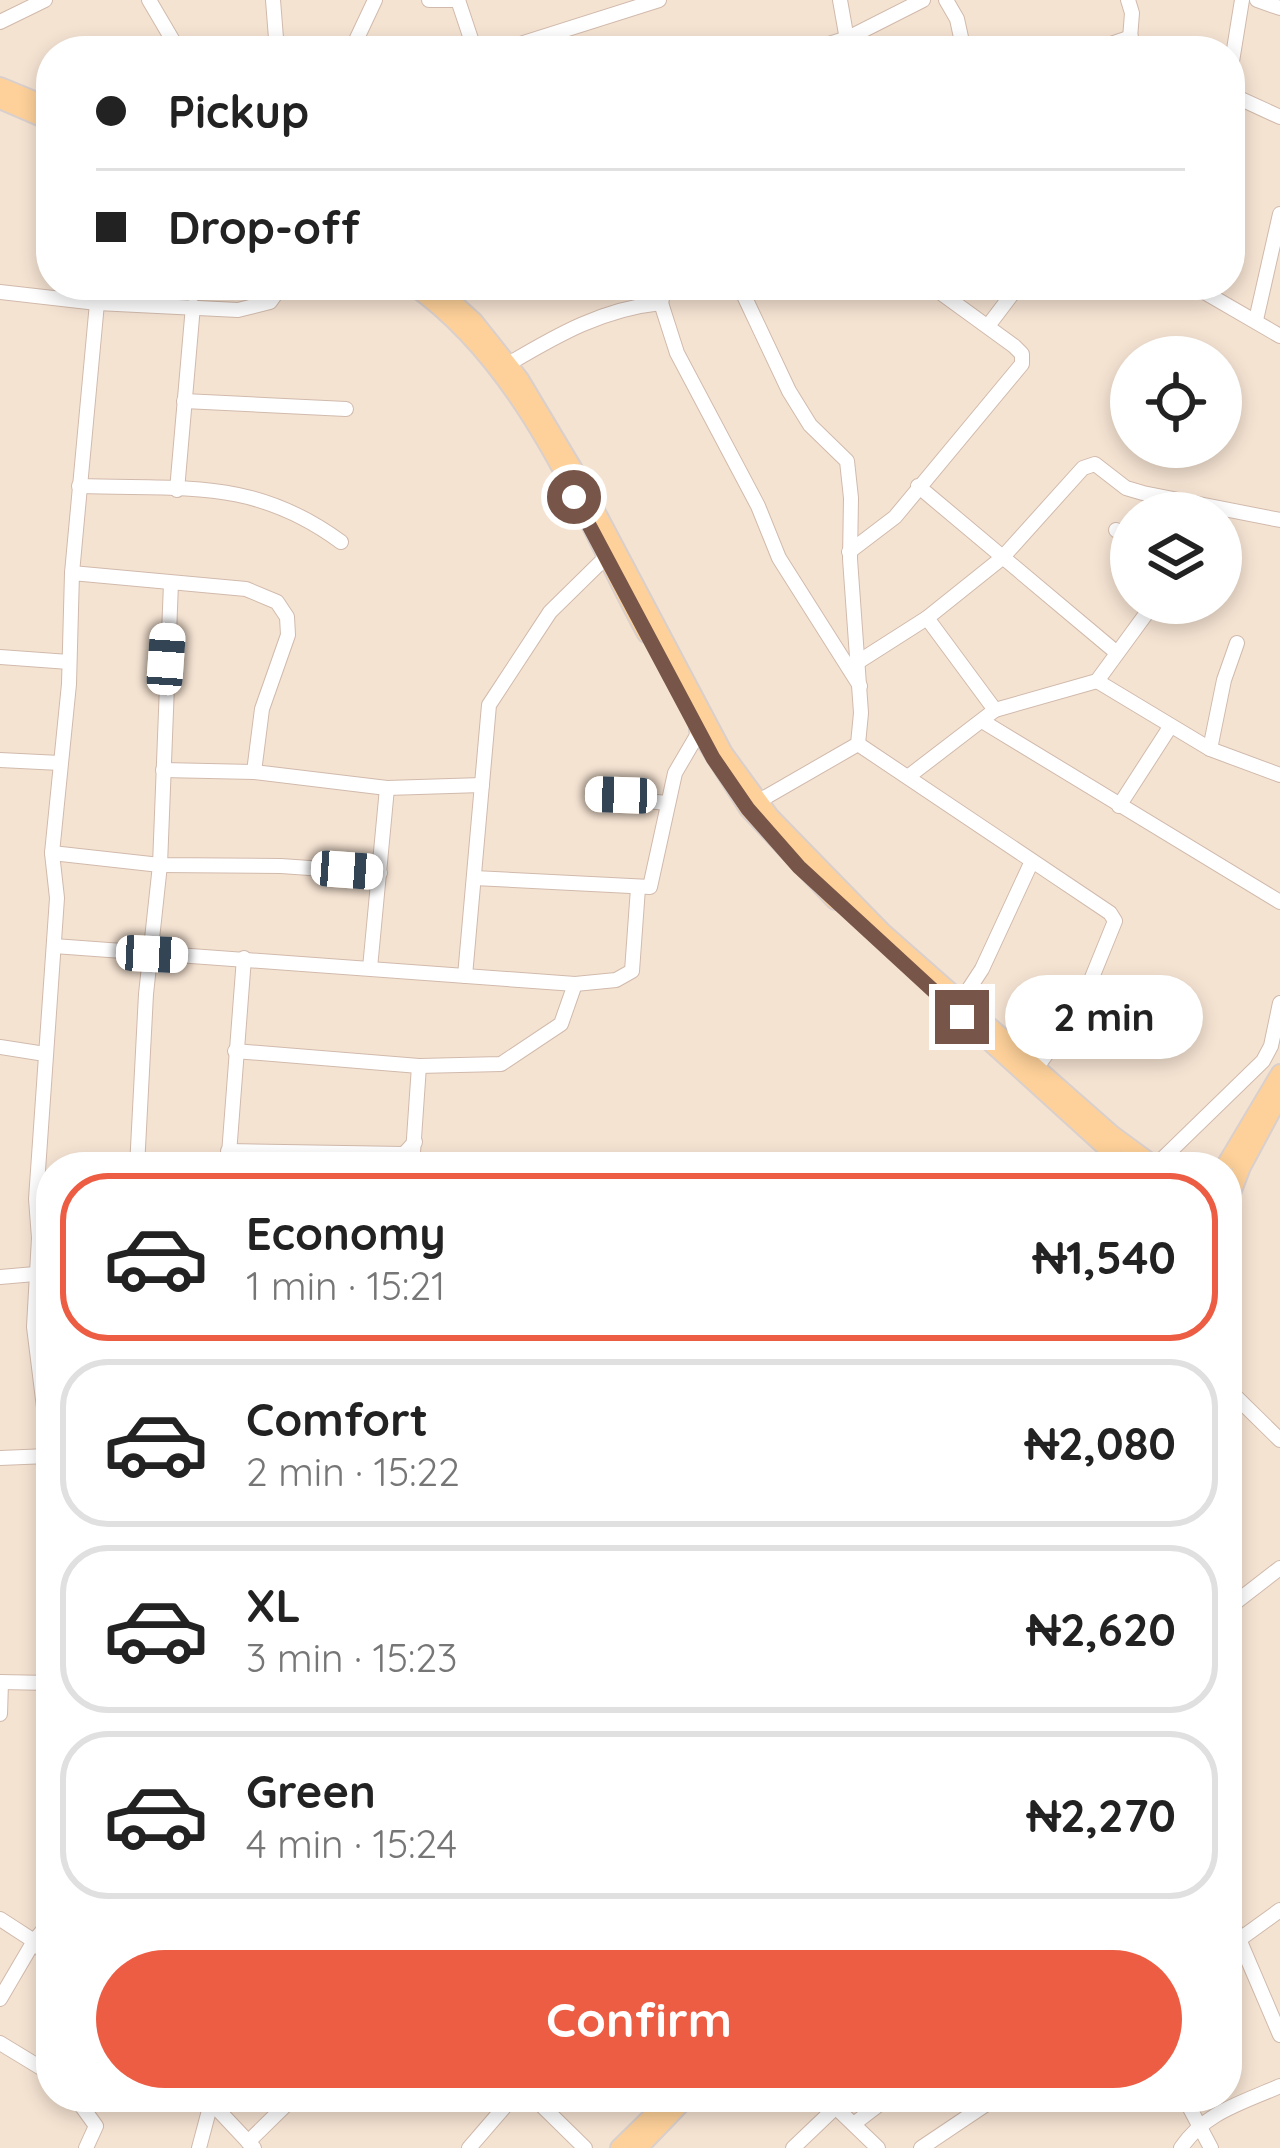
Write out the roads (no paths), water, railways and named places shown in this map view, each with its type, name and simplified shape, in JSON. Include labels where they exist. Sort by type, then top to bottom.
[{"type":"main road","points":[[0,86],[36,101]]},
{"type":"main road","points":[[1,100],[36,115]]},
{"type":"main road","points":[[429,300],[463,328],[497,369],[549,449],[699,732],[748,809],[799,867],[1111,1152]]},
{"type":"main road","points":[[454,300],[510,363],[575,471],[724,753],[759,801],[814,865],[1036,1068],[1138,1152]]},
{"type":"main road","points":[[1233,1152],[1280,1073]]},
{"type":"main road","points":[[1242,1167],[1280,1096]]},
{"type":"main road","points":[[620,2148],[656,2112]]},
{"type":"main road","points":[[647,2146],[675,2112]]},
{"type":"street","points":[[0,22],[44,0]]},
{"type":"street","points":[[149,0],[170,36]]},
{"type":"street","points":[[273,0],[276,36]]},
{"type":"street","points":[[357,36],[375,0]]},
{"type":"street","points":[[430,0],[458,0],[470,36]]},
{"type":"street","points":[[545,36],[659,0]]},
{"type":"street","points":[[840,0],[847,36]]},
{"type":"street","points":[[862,36],[923,0]]},
{"type":"street","points":[[946,0],[961,36]]},
{"type":"street","points":[[1128,0],[1130,36]]},
{"type":"street","points":[[1237,36],[1243,0]]},
{"type":"street","points":[[1258,0],[1280,8]]},
{"type":"street","points":[[0,112],[1,100]]},
{"type":"street","points":[[1245,101],[1280,117]]},
{"type":"street","points":[[1256,320],[1280,214]]},
{"type":"street","points":[[0,292],[36,296]]},
{"type":"street","points":[[71,300],[257,308],[271,300]]},
{"type":"street","points":[[662,300],[677,353],[758,506],[779,558],[860,686]]},
{"type":"street","points":[[746,300],[789,392],[810,425],[848,461],[849,552],[860,686],[858,744]]},
{"type":"street","points":[[849,552],[895,517],[1022,364],[1022,354],[951,300]]},
{"type":"street","points":[[988,326],[1008,300]]},
{"type":"street","points":[[1219,300],[1280,336]]},
{"type":"street","points":[[44,1152],[45,1054],[57,898],[52,853],[97,303]]},
{"type":"street","points":[[510,363],[580,323],[629,306],[661,303]]},
{"type":"street","points":[[177,490],[193,306]]},
{"type":"street","points":[[184,401],[346,409]]},
{"type":"street","points":[[859,662],[927,618],[1002,558],[1091,464],[1142,494],[1280,520]]},
{"type":"street","points":[[79,486],[218,489],[265,500],[316,524],[341,542]]},
{"type":"street","points":[[918,486],[1118,652]]},
{"type":"street","points":[[465,976],[488,714],[495,690],[550,612],[605,558]]},
{"type":"street","points":[[72,573],[245,589],[277,602],[287,617],[288,635],[262,709],[254,772]]},
{"type":"street","points":[[138,1152],[160,865],[171,584]]},
{"type":"street","points":[[927,618],[959,657],[988,716],[1119,806],[1280,902]]},
{"type":"street","points":[[909,776],[988,716],[1097,681],[1139,624]]},
{"type":"street","points":[[1210,748],[1237,643]]},
{"type":"street","points":[[0,656],[69,662]]},
{"type":"street","points":[[1097,681],[1210,748],[1280,775]]},
{"type":"street","points":[[1119,806],[1170,727]]},
{"type":"street","points":[[474,878],[650,887],[675,773],[699,732]]},
{"type":"street","points":[[759,801],[858,744]]},
{"type":"street","points":[[858,744],[1110,913],[1114,921],[1078,1012],[1036,1068]]},
{"type":"street","points":[[0,760],[60,763]]},
{"type":"street","points":[[163,770],[254,772],[387,788],[482,785]]},
{"type":"street","points":[[370,968],[387,788]]},
{"type":"street","points":[[594,794],[666,803]]},
{"type":"street","points":[[52,853],[160,865],[380,872]]},
{"type":"street","points":[[961,1001],[982,969],[1032,861]]},
{"type":"street","points":[[54,946],[575,984],[622,979],[632,970],[638,888]]},
{"type":"street","points":[[228,1152],[244,958]]},
{"type":"street","points":[[235,1051],[419,1066],[501,1064],[561,1024],[575,984]]},
{"type":"street","points":[[1171,1152],[1262,1061],[1271,1046],[1280,1003]]},
{"type":"street","points":[[0,1047],[45,1054]]},
{"type":"street","points":[[414,1152],[419,1066]]},
{"type":"street","points":[[406,1152],[415,1142]]},
{"type":"street","points":[[36,1265],[36,1344]]},
{"type":"street","points":[[0,1277],[35,1274]]},
{"type":"street","points":[[1242,1403],[1280,1440]]},
{"type":"street","points":[[0,1458],[36,1459]]},
{"type":"street","points":[[1242,1597],[1280,1568]]},
{"type":"street","points":[[0,1714],[0,1682],[36,1683]]},
{"type":"street","points":[[1242,1938],[1280,1910]]},
{"type":"street","points":[[0,1919],[36,1943]]},
{"type":"street","points":[[0,2000],[36,1939]]},
{"type":"street","points":[[1242,1944],[1280,2035]]},
{"type":"street","points":[[0,2043],[36,2065]]},
{"type":"street","points":[[1242,2102],[1280,2086]]},
{"type":"street","points":[[86,2112],[96,2126],[86,2148]]},
{"type":"street","points":[[199,2148],[205,2112]]},
{"type":"street","points":[[219,2112],[251,2145],[281,2112]]},
{"type":"street","points":[[469,2148],[500,2112]]},
{"type":"street","points":[[548,2112],[585,2148]]},
{"type":"street","points":[[793,2148],[822,2112]]},
{"type":"street","points":[[842,2112],[878,2148]]},
{"type":"street","points":[[855,2123],[869,2112]]},
{"type":"street","points":[[921,2148],[975,2112]]},
{"type":"street","points":[[1192,2112],[1211,2148]]},
{"type":"street","points":[[1181,2148],[1198,2125],[1220,2112]]}]
